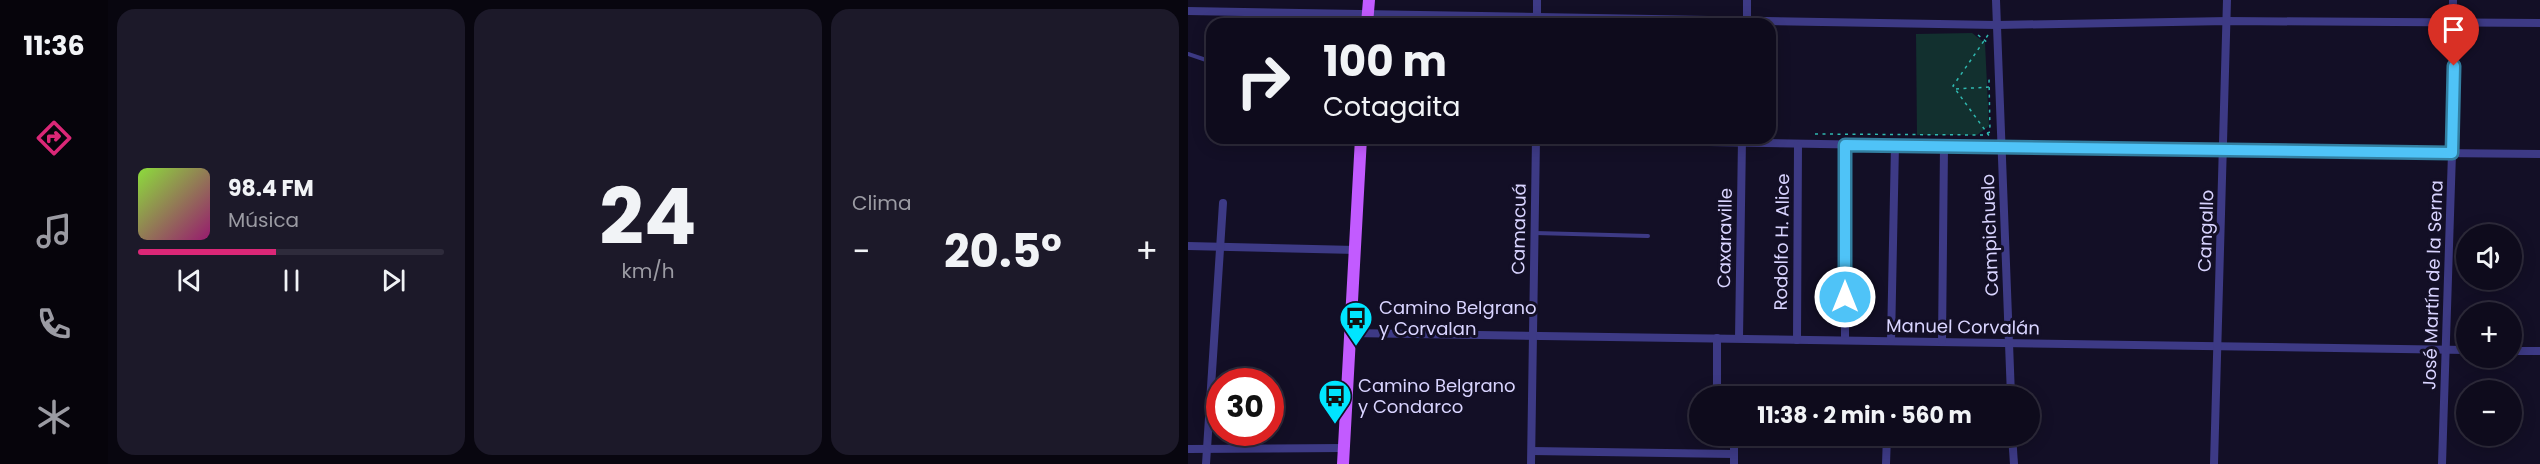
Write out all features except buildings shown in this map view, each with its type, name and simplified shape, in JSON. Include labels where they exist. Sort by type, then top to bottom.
[{"type":"main road","points":[[1368,18],[1370,0]]},
{"type":"main road","points":[[1342,464],[1361,144]]},
{"type":"street","points":[[1233,0],[1233,11]]},
{"type":"street","points":[[1537,0],[1537,18]]},
{"type":"street","points":[[1747,0],[1747,18]]},
{"type":"street","name":"Campichuelo","points":[[1996,0],[2011,386]]},
{"type":"street","name":"Cangallo","points":[[2214,464],[2227,0]]},
{"type":"street","name":"José Martín de la Serna","points":[[2442,464],[2452,153],[2455,23],[2453,0]]},
{"type":"street","points":[[1188,11],[1233,11],[1351,18]]},
{"type":"street","points":[[1776,22],[1996,25],[2228,21],[2540,23]]},
{"type":"street","points":[[1776,143],[2540,154]]},
{"type":"street","name":"Camacuá","points":[[1531,464],[1536,144]]},
{"type":"street","name":"Caxaraville","points":[[1739,338],[1742,144]]},
{"type":"street","name":"Rodolfo H. Alice","points":[[1797,340],[1798,145]]},
{"type":"street","points":[[1845,145],[1845,340]]},
{"type":"street","points":[[1891,341],[1895,145]]},
{"type":"street","points":[[1942,341],[1944,146]]},
{"type":"street","points":[[1206,464],[1223,203]]},
{"type":"street","points":[[1188,246],[1356,250]]},
{"type":"street","name":"Manuel Corvalán","points":[[1350,333],[2456,350]]},
{"type":"street","points":[[1717,338],[1717,386]]},
{"type":"street","points":[[2522,351],[2540,351]]},
{"type":"street","points":[[1733,446],[1734,464]]},
{"type":"street","points":[[1886,464],[1887,446]]},
{"type":"street","points":[[2013,446],[2014,464]]},
{"type":"street","points":[[1188,449],[1343,448]]},
{"type":"street","points":[[1532,451],[1733,454]]},
{"type":"lane","points":[[1188,54],[1206,60]]},
{"type":"lane","points":[[1534,233],[1648,236]]},
{"type":"path","points":[[1977,33],[1988,44]]},
{"type":"path","points":[[1990,138],[1953,86],[1988,34],[1997,34]]},
{"type":"path","points":[[1815,134],[1983,135],[1990,132],[1989,76]]},
{"type":"path","points":[[1955,89],[1989,87]]},
{"type":"green space","points":[[1972,33],[1985,43],[1989,126],[1977,135],[1917,135],[1916,34]]},
{"type":"place","name":"Camino Belgrano y Corvalan","points":[[1356,347]]},
{"type":"place","name":"Camino Belgrano y Condarco","points":[[1335,425]]},
{"type":"route","points":[[1845,297],[1845,145],[2452,153],[2454,66]]}]
